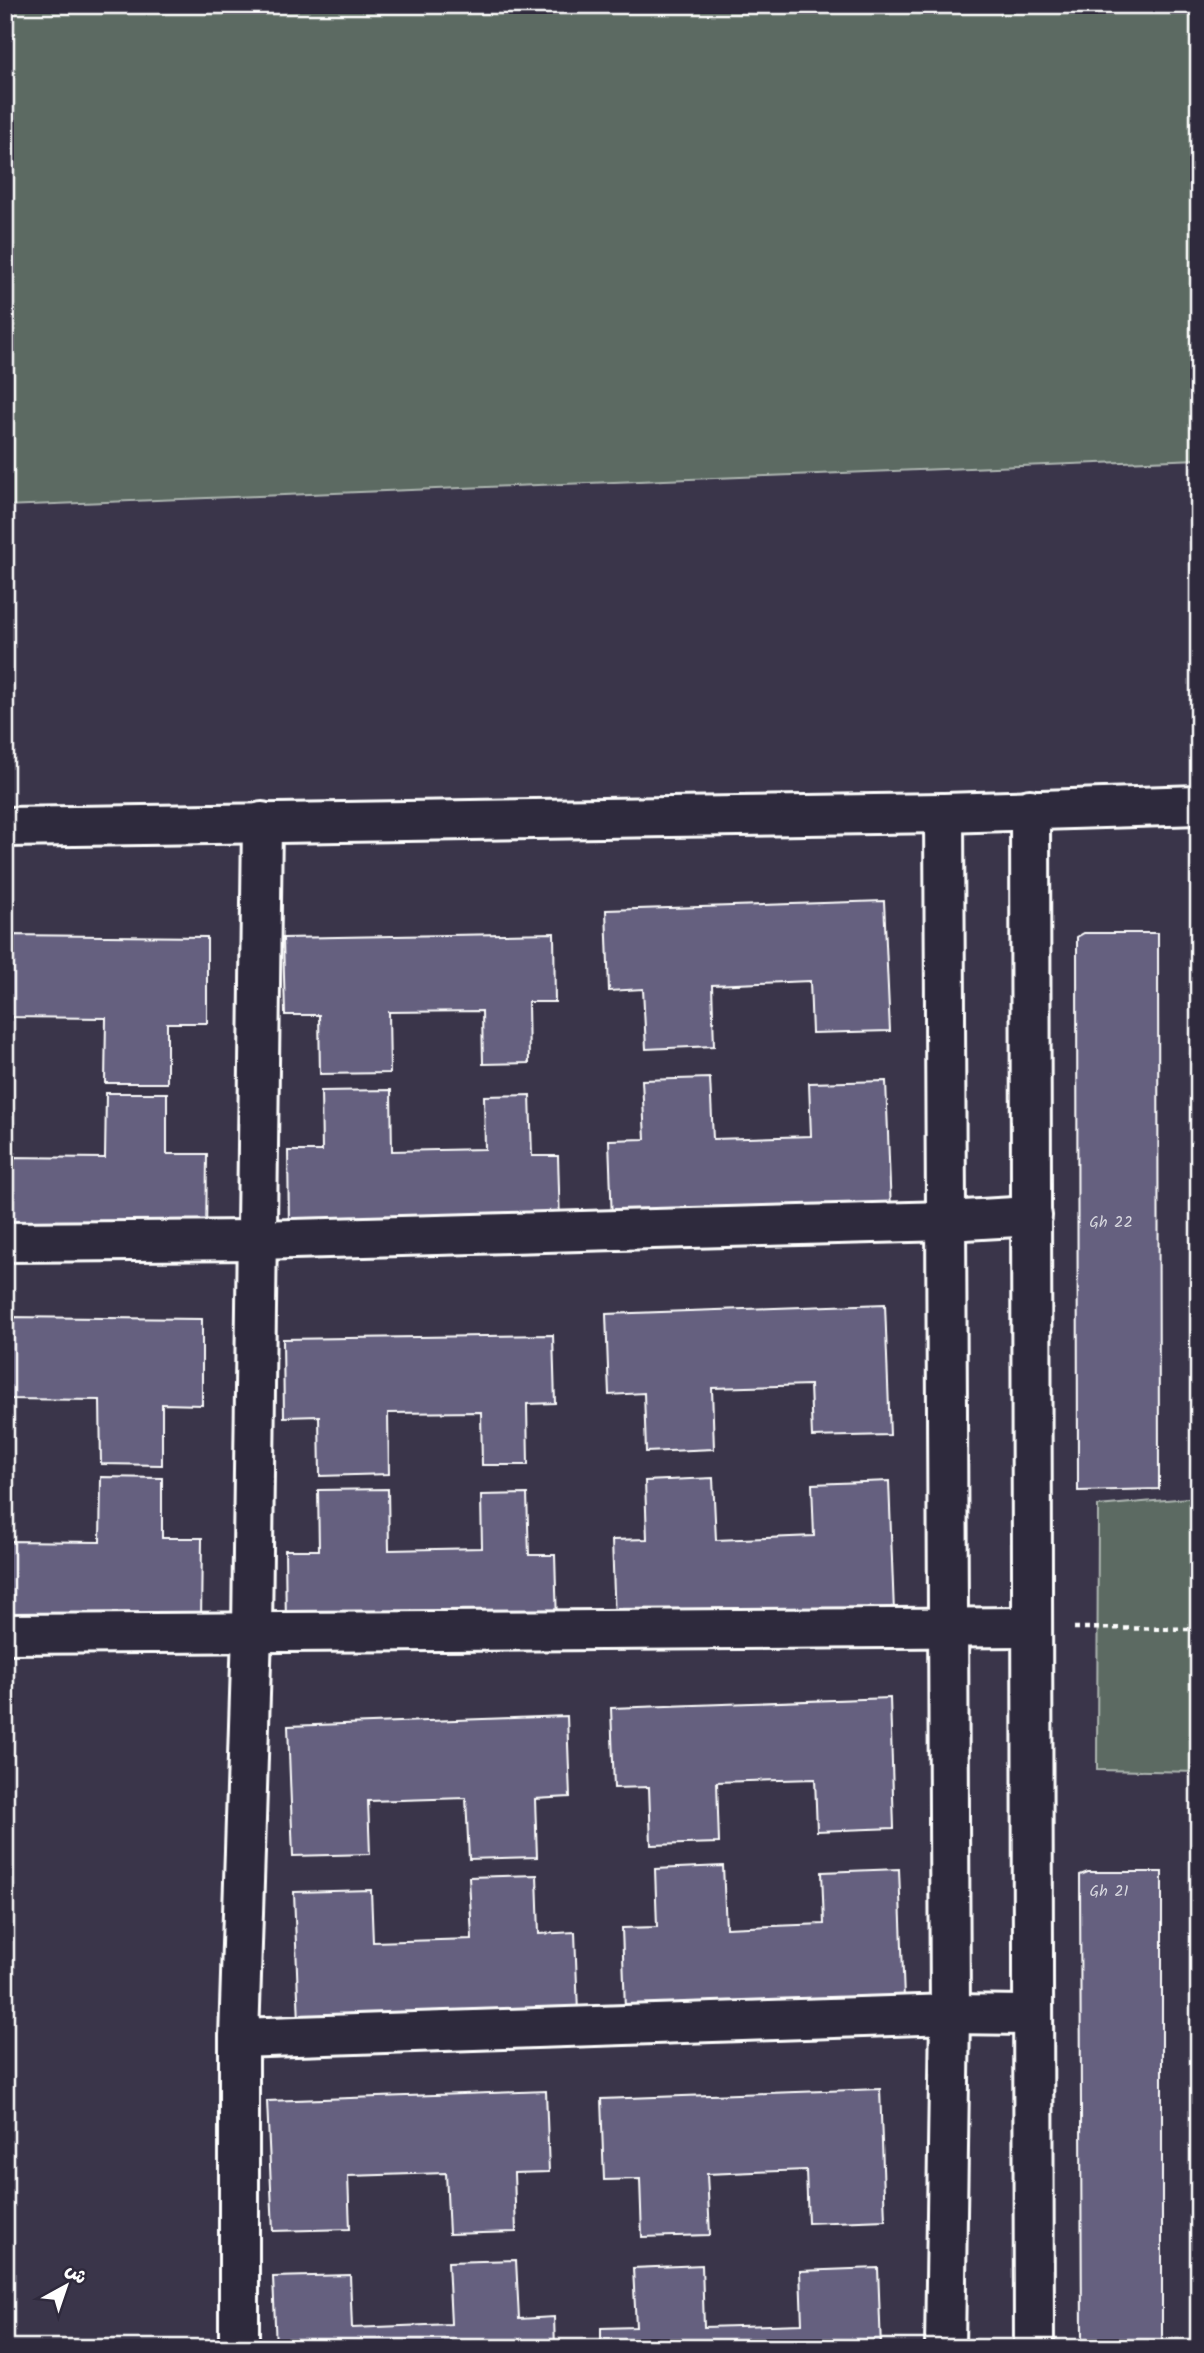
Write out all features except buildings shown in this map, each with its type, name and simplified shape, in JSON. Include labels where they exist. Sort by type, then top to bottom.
[{"type":"street","points":[[5,827],[944,814],[1199,805]]},
{"type":"street","points":[[1030,809],[1034,2348]]},
{"type":"street","points":[[944,814],[950,2014],[945,2348]]},
{"type":"street","points":[[239,2348],[239,2038],[252,1632],[262,822]]},
{"type":"street","points":[[5,1242],[257,1240],[947,1221],[1032,1216]]},
{"type":"street","points":[[5,1634],[1032,1627]]},
{"type":"street","points":[[239,2038],[950,2014],[1033,2015]]},
{"type":"path","points":[[1032,1627],[1199,1629]]},
{"type":"green space","points":[[5,5],[1199,5],[1199,459],[5,506]]},
{"type":"green space","points":[[1199,1497],[1199,1772],[1097,1770],[1098,1506]]}]
